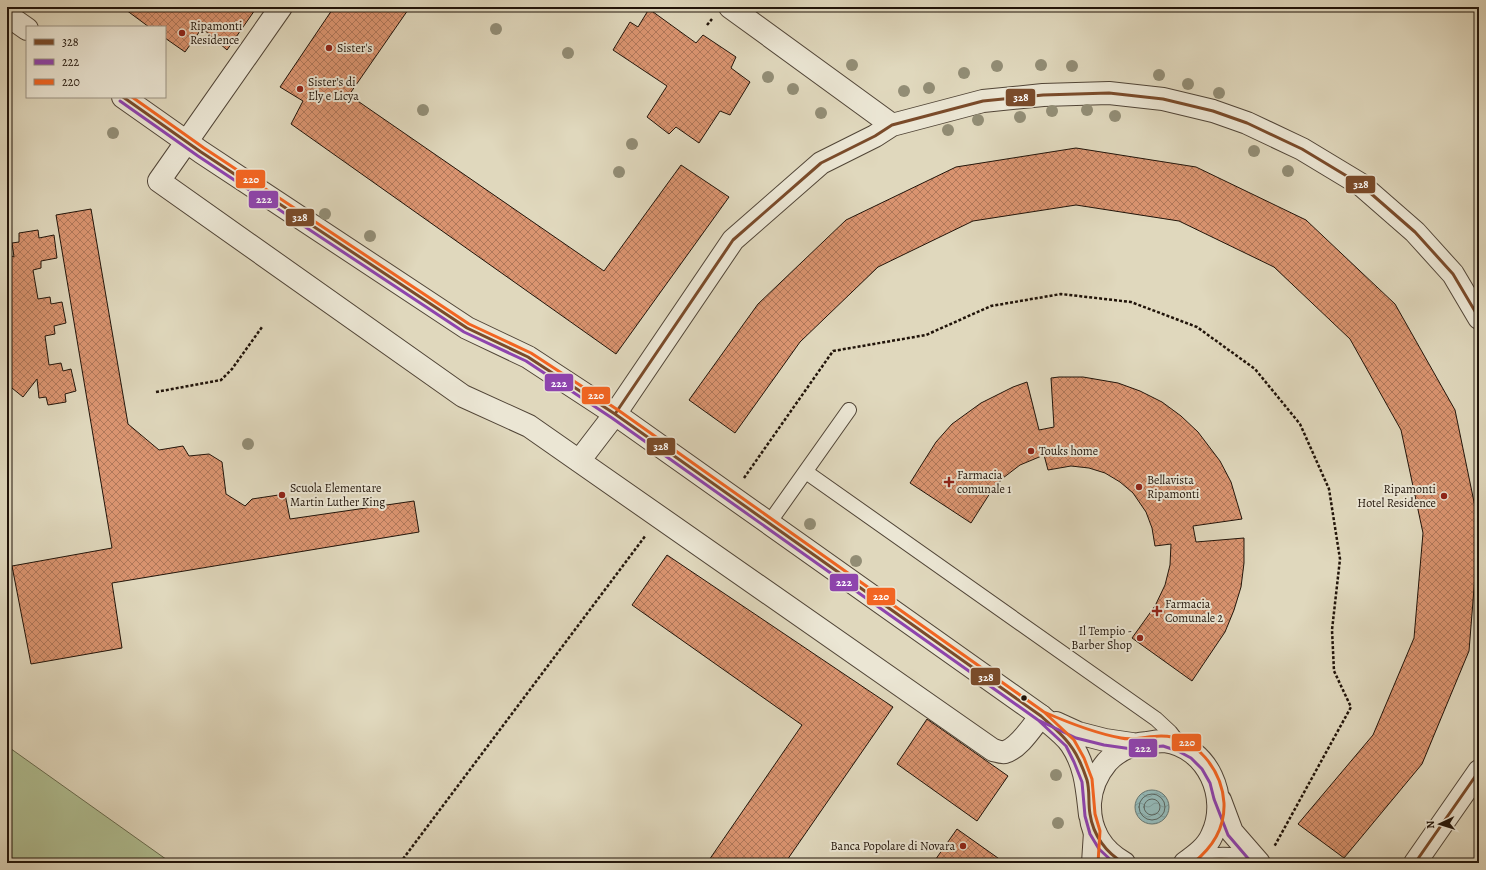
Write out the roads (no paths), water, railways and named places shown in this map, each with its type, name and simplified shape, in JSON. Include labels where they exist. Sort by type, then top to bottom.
[{"type":"street","points":[[281,7],[160,181],[463,396],[529,426],[993,750],[1004,752],[1012,749],[1019,744],[1041,716]]},
{"type":"street","points":[[730,7],[892,125]]},
{"type":"street","points":[[7,15],[26,28]]},
{"type":"street","points":[[579,461],[615,414],[733,240],[821,163],[876,136],[892,125],[983,101],[1043,95],[1109,93],[1163,99],[1213,111],[1247,123],[1302,149],[1360,184],[1415,232],[1453,274],[1479,318]]},
{"type":"street","points":[[124,98],[186,142],[467,328],[528,357],[615,414],[1041,716],[1070,743],[1079,760],[1087,781],[1092,824],[1103,846],[1124,863]]},
{"type":"street","points":[[1041,716],[1078,734],[1132,744],[1164,741],[1180,746],[1194,754],[1206,766],[1215,781],[1219,797],[1232,832],[1266,856]]},
{"type":"street","points":[[1093,863],[1091,793],[1098,773],[1113,756],[1132,744]]},
{"type":"street","points":[[1415,863],[1476,775]]},
{"type":"street","points":[[1186,863],[1200,852],[1212,836],[1218,817],[1219,797]]},
{"type":"street","points":[[1186,863],[1217,858],[1250,863]]},
{"type":"lane","points":[[769,523],[849,410]]},
{"type":"lane","points":[[806,472],[1156,719],[1170,732],[1180,746]]},
{"type":"water","points":[[1149,790],[1155,790],[1164,795],[1168,801],[1168,813],[1164,819],[1155,824],[1149,824],[1140,819],[1135,810],[1135,804],[1140,795]]},
{"type":"place","name":"Ripamonti Residence","points":[[182,33]]},
{"type":"place","name":"Sister's","points":[[329,48]]},
{"type":"place","name":"Sister’s di Ely e Licya","points":[[300,89]]},
{"type":"place","name":"Touks home","points":[[1031,451]]},
{"type":"place","name":"Farmacia comunale 1","points":[[949,482]]},
{"type":"place","name":"Bellavista Ripamonti","points":[[1139,487]]},
{"type":"place","name":"Scuola Elementare Martin Luther King","points":[[282,495]]},
{"type":"place","name":"Ripamonti Hotel Residence","points":[[1444,496]]},
{"type":"place","name":"Farmacia Comunale 2","points":[[1157,611]]},
{"type":"place","name":"Il Tempio - Barber Shop","points":[[1140,638]]},
{"type":"place","name":"Banca Popolare di Novara","points":[[963,846]]}]
